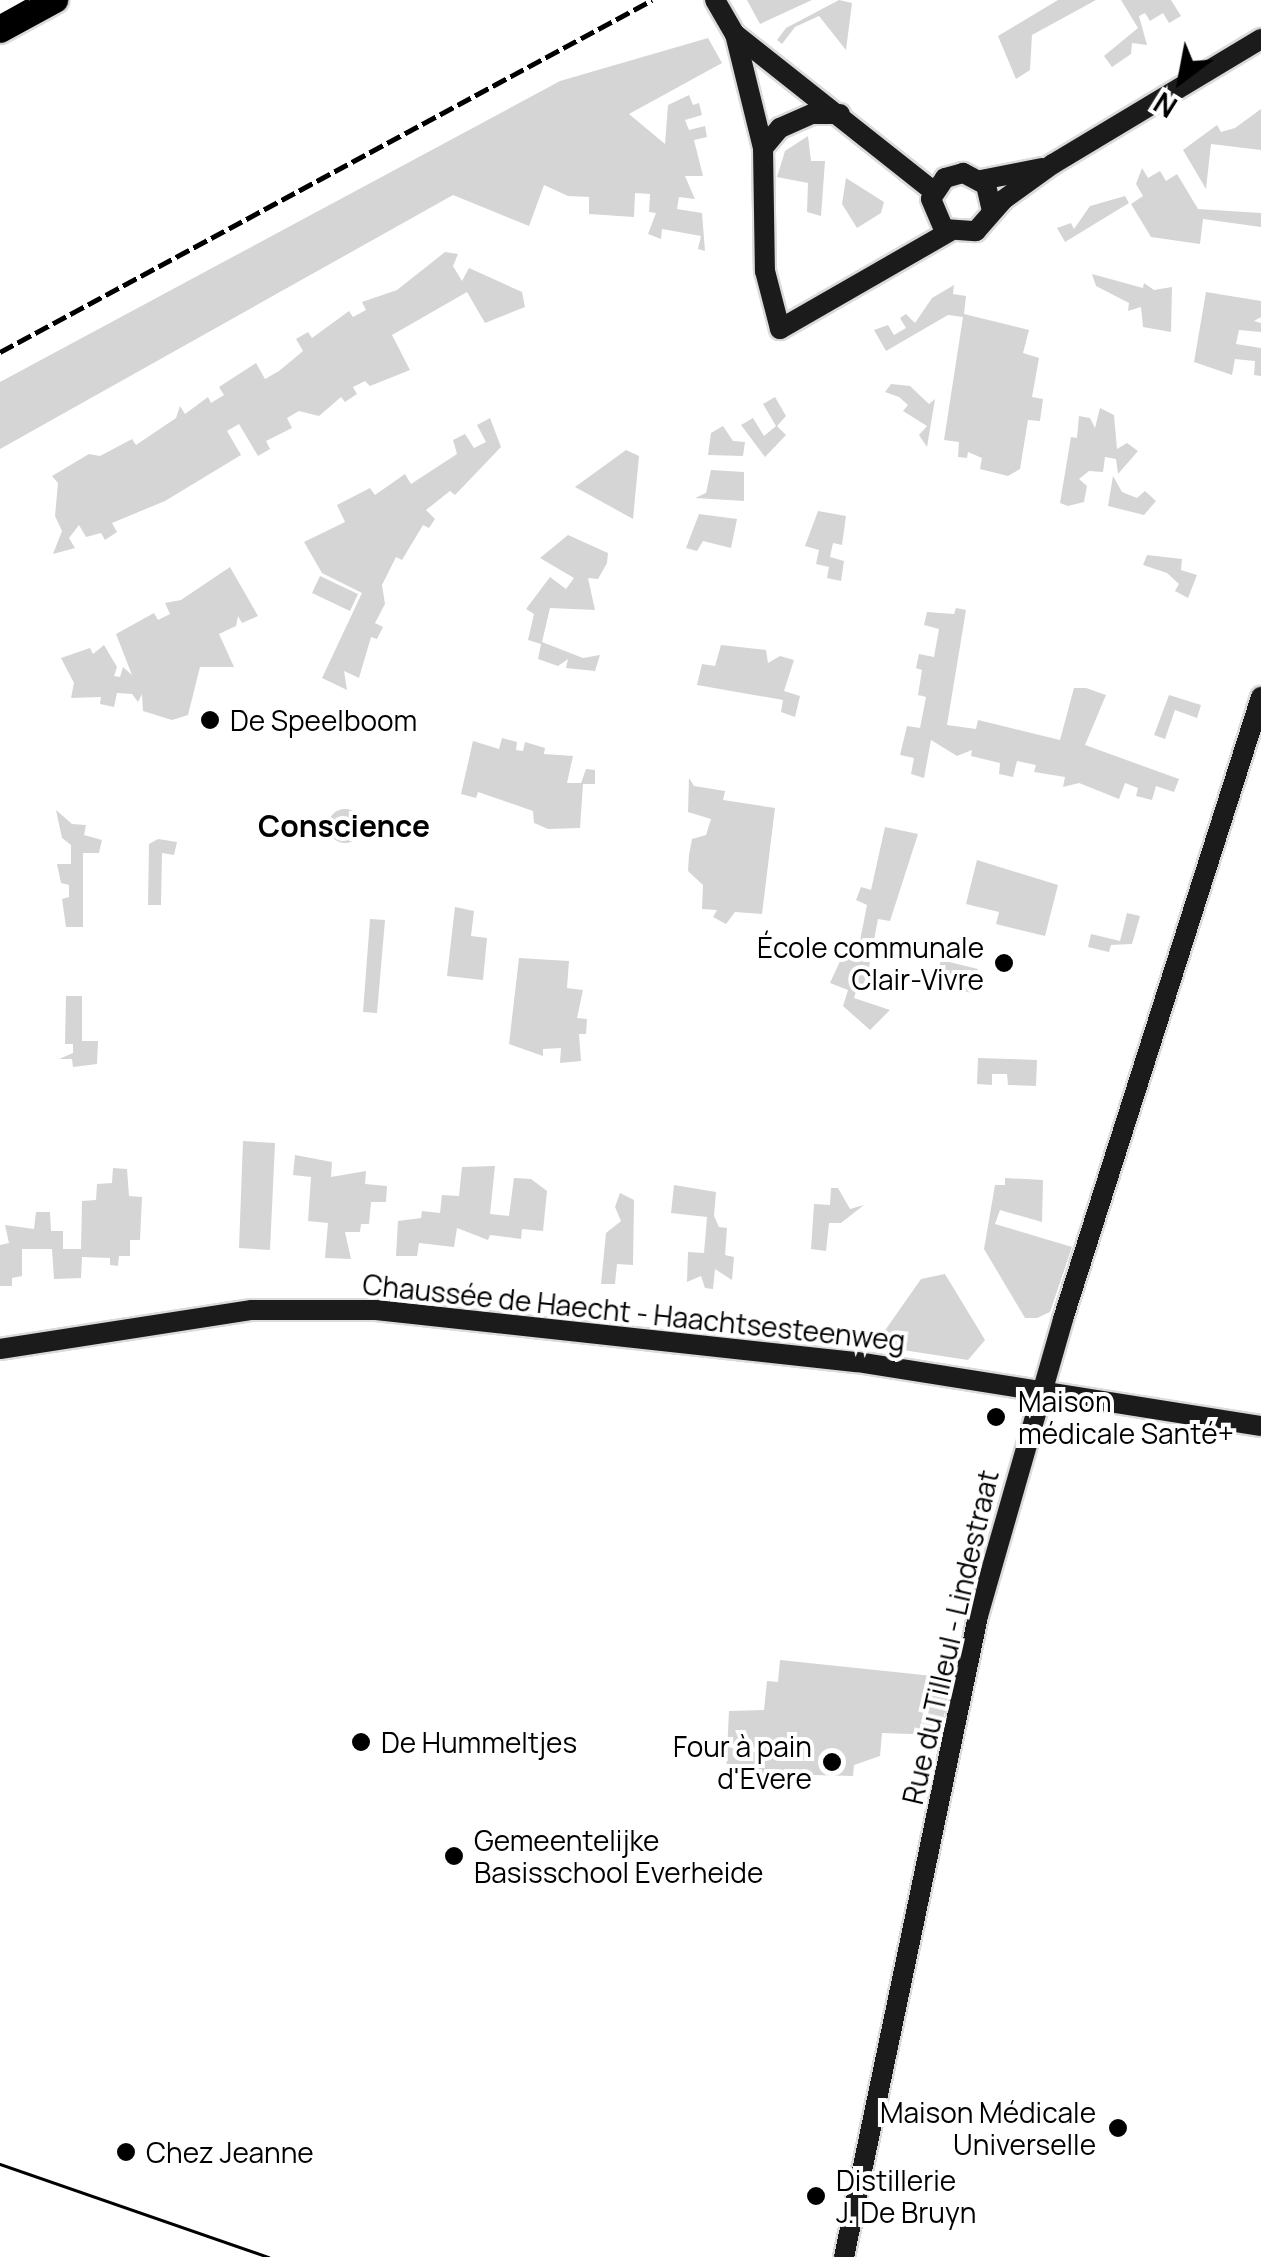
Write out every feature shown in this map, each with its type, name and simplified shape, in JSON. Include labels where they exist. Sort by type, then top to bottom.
[{"type":"main road","points":[[0,30],[55,0]]},
{"type":"street","points":[[715,0],[731,28],[763,148],[765,271],[780,329],[906,254],[942,226],[976,231],[992,211],[1053,164],[1261,39]]},
{"type":"street","points":[[731,28],[934,191],[942,226]]},
{"type":"street","points":[[763,148],[780,128],[812,114],[840,114]]},
{"type":"street","points":[[934,191],[954,174],[981,180],[1053,164]]},
{"type":"street","points":[[981,180],[992,211]]},
{"type":"street","name":"Rue du Tilleul - Lindestraat","points":[[844,2257],[978,1616],[1041,1392],[1261,698]]},
{"type":"street","name":"Chaussée de Haecht - Haachtsesteenweg","points":[[0,1349],[252,1310],[376,1310],[858,1362],[1261,1426]]},
{"type":"shaded area","points":[[747,0],[812,0],[760,24]]},
{"type":"shaded area","points":[[839,0],[852,3],[846,50],[819,16],[795,27],[782,44],[777,40],[786,28]]},
{"type":"shaded area","points":[[1058,0],[1096,0],[1032,35],[1030,70],[1016,79],[998,36]]},
{"type":"shaded area","points":[[1121,0],[1171,0],[1181,16],[1169,23],[1163,13],[1150,21],[1145,13],[1139,16],[1147,45],[1132,43],[1131,54],[1112,67],[1104,56],[1138,28]]},
{"type":"shaded area","points":[[708,38],[722,63],[629,114],[665,144],[668,105],[689,95],[693,105],[699,103],[702,115],[685,120],[689,130],[705,126],[707,137],[694,140],[703,176],[685,176],[695,199],[679,197],[677,209],[702,213],[705,251],[698,249],[701,236],[662,229],[661,239],[648,234],[656,213],[649,212],[650,194],[635,193],[634,217],[589,214],[589,197],[568,196],[544,185],[529,226],[453,195],[0,449],[0,382],[560,81]]},
{"type":"shaded area","points":[[1261,109],[1261,150],[1211,144],[1206,189],[1183,150],[1217,125],[1221,132],[1235,128]]},
{"type":"shaded area","points":[[808,136],[811,161],[825,161],[821,216],[807,212],[808,183],[777,177],[785,151]]},
{"type":"shaded area","points":[[1142,168],[1148,178],[1160,171],[1166,181],[1177,174],[1198,209],[1261,213],[1261,227],[1203,219],[1200,244],[1151,237],[1131,204],[1143,196],[1136,184]]},
{"type":"shaded area","points":[[846,178],[884,202],[881,213],[857,228],[842,204]]},
{"type":"shaded area","points":[[1125,196],[1129,203],[1065,242],[1057,228],[1071,223],[1074,229],[1090,206]]},
{"type":"shaded area","points":[[445,252],[458,254],[453,266],[462,281],[469,268],[522,292],[525,307],[485,323],[467,292],[392,335],[410,370],[370,386],[365,381],[353,387],[357,394],[345,402],[341,397],[319,416],[299,411],[287,418],[292,428],[266,441],[270,449],[258,456],[239,424],[227,431],[241,455],[165,501],[112,523],[117,532],[105,540],[101,533],[86,537],[79,525],[69,538],[75,548],[53,554],[62,531],[55,516],[58,483],[52,476],[89,454],[100,456],[132,439],[136,445],[176,418],[180,406],[185,414],[208,397],[211,403],[224,395],[219,387],[256,363],[265,379],[303,351],[296,339],[308,332],[312,338],[349,311],[353,317],[366,310],[362,302],[397,290]]},
{"type":"shaded area","points":[[1092,274],[1143,288],[1144,283],[1154,290],[1172,287],[1171,332],[1143,327],[1141,307],[1128,311],[1129,303],[1096,286]]},
{"type":"shaded area","points":[[954,285],[953,294],[966,296],[964,314],[1029,330],[1023,353],[1039,358],[1032,397],[1043,399],[1040,421],[1028,420],[1020,469],[1008,476],[980,469],[982,458],[968,452],[967,458],[958,457],[959,442],[944,440],[963,317],[948,315],[886,351],[874,330],[888,325],[894,335],[906,328],[900,318],[906,314],[915,323],[932,298]]},
{"type":"shaded area","points":[[1206,292],[1261,301],[1261,317],[1254,321],[1261,323],[1261,332],[1239,330],[1236,344],[1261,348],[1261,376],[1254,375],[1255,361],[1235,359],[1232,375],[1194,362]]},
{"type":"shaded area","points":[[891,384],[910,386],[929,404],[935,399],[927,447],[919,435],[927,426],[903,411],[908,405],[899,397],[885,392]]},
{"type":"shaded area","points":[[775,397],[786,416],[777,426],[786,435],[765,457],[741,425],[753,418],[764,436],[776,426],[763,404]]},
{"type":"shaded area","points":[[1100,408],[1114,415],[1117,449],[1127,443],[1138,451],[1118,474],[1116,459],[1105,457],[1103,472],[1089,471],[1079,479],[1087,486],[1084,502],[1068,506],[1060,503],[1071,437],[1077,438],[1079,416],[1090,418],[1095,428]]},
{"type":"shaded area","points":[[490,418],[501,447],[455,495],[450,491],[426,510],[435,519],[429,528],[423,525],[402,560],[396,557],[382,585],[385,604],[375,623],[383,627],[377,639],[371,637],[359,678],[344,671],[347,690],[322,678],[362,593],[322,573],[304,542],[345,522],[337,505],[370,488],[375,495],[405,474],[411,484],[457,454],[453,440],[465,434],[474,448],[486,442],[477,425]]},
{"type":"shaded area","points":[[723,426],[733,441],[745,442],[743,456],[708,455],[711,433]]},
{"type":"shaded area","points":[[626,450],[639,456],[633,519],[575,487]]},
{"type":"shaded area","points":[[711,470],[744,472],[744,501],[695,498],[706,493]]},
{"type":"shaded area","points":[[1113,476],[1122,492],[1137,498],[1145,491],[1156,501],[1144,515],[1108,506]]},
{"type":"shaded area","points":[[818,511],[846,516],[842,545],[833,543],[830,557],[844,561],[841,581],[827,578],[829,567],[816,564],[819,550],[805,546]]},
{"type":"shaded area","points":[[699,514],[737,519],[731,548],[703,541],[697,551],[686,548]]},
{"type":"shaded area","points":[[568,535],[608,553],[607,563],[598,579],[588,578],[595,610],[550,608],[542,642],[583,658],[600,655],[595,671],[566,668],[568,659],[558,666],[538,659],[541,644],[528,640],[534,614],[526,609],[550,577],[566,589],[574,578],[540,558]]},
{"type":"shaded area","points":[[1147,555],[1182,559],[1181,570],[1197,575],[1188,598],[1175,591],[1179,584],[1167,573],[1143,565]]},
{"type":"shaded area","points":[[230,567],[258,616],[242,623],[238,616],[236,626],[219,634],[234,667],[200,667],[188,715],[172,720],[143,711],[142,694],[138,702],[132,694],[117,693],[114,707],[100,704],[101,697],[71,698],[74,683],[61,658],[90,648],[93,654],[104,645],[117,667],[114,676],[120,677],[123,667],[132,675],[116,634],[154,613],[158,620],[170,614],[165,603],[181,600]]},
{"type":"shaded area","points":[[320,576],[358,594],[350,611],[312,593]]},
{"type":"shaded area","points":[[956,608],[966,610],[947,725],[976,729],[978,720],[1060,740],[1074,688],[1086,688],[1106,695],[1085,745],[1179,779],[1174,792],[1156,786],[1152,800],[1136,796],[1138,788],[1125,783],[1119,799],[1079,783],[1063,787],[1065,777],[1034,772],[1036,765],[1017,761],[1013,777],[999,774],[1000,763],[971,756],[972,750],[957,756],[931,740],[924,778],[911,774],[914,758],[900,755],[907,726],[920,728],[926,697],[918,695],[922,670],[916,668],[919,654],[934,657],[939,629],[924,625],[927,612],[954,614]]},
{"type":"shaded area","points":[[721,645],[766,650],[768,663],[780,656],[794,660],[784,691],[800,696],[795,717],[781,712],[783,700],[697,685],[702,664],[715,666]]},
{"type":"shaded area","points":[[1169,695],[1201,705],[1197,718],[1175,710],[1165,739],[1154,735]]},
{"type":"shaded area","points":[[502,738],[517,742],[516,750],[523,751],[525,742],[545,748],[544,754],[573,756],[567,783],[581,783],[586,769],[595,770],[595,784],[583,784],[580,828],[548,829],[534,823],[533,811],[478,792],[476,798],[461,794],[473,741],[499,749]]},
{"type":"shaded area","points":[[689,778],[694,786],[725,791],[723,800],[775,808],[762,914],[735,912],[726,924],[713,917],[717,910],[702,909],[703,885],[688,871],[689,855],[692,839],[706,835],[711,819],[688,812]]},
{"type":"shaded area","points":[[345,809],[357,814],[362,826],[357,838],[345,843],[333,838],[328,826],[333,814]]},
{"type":"shaded area","points":[[56,810],[72,824],[86,825],[84,835],[102,840],[99,853],[83,853],[83,927],[66,927],[62,899],[69,897],[69,885],[61,883],[57,864],[71,864],[71,845],[62,838]]},
{"type":"shaded area","points":[[885,827],[918,834],[890,921],[878,919],[867,978],[875,990],[858,985],[854,998],[890,1010],[870,1030],[843,1006],[848,990],[830,983],[842,957],[856,961],[867,905],[856,900],[861,887],[871,890]]},
{"type":"shaded area","points":[[158,839],[177,842],[174,855],[162,853],[161,905],[148,905],[149,844]]},
{"type":"shaded area","points":[[977,860],[1058,885],[1045,936],[996,924],[999,912],[966,904]]},
{"type":"shaded area","points":[[455,907],[474,911],[471,936],[487,938],[483,980],[447,976]]},
{"type":"shaded area","points":[[1127,913],[1140,916],[1132,944],[1111,945],[1109,952],[1088,947],[1091,934],[1120,941]]},
{"type":"shaded area","points":[[370,919],[385,920],[377,1013],[363,1012]]},
{"type":"shaded area","points":[[519,958],[569,961],[567,988],[583,990],[577,1018],[587,1019],[586,1034],[579,1034],[581,1061],[560,1063],[561,1048],[543,1049],[543,1056],[509,1044]]},
{"type":"shaded area","points":[[941,960],[978,969],[972,993],[935,984]]},
{"type":"shaded area","points":[[66,996],[82,996],[82,1041],[98,1041],[97,1064],[73,1067],[72,1059],[59,1059],[73,1053],[73,1044],[65,1044]]},
{"type":"shaded area","points":[[978,1058],[1037,1060],[1036,1086],[1008,1085],[1007,1074],[992,1074],[992,1085],[977,1084]]},
{"type":"shaded area","points":[[243,1141],[275,1143],[270,1250],[239,1248]]},
{"type":"shaded area","points":[[295,1155],[332,1162],[331,1177],[366,1171],[365,1184],[387,1186],[386,1202],[371,1202],[369,1224],[361,1224],[360,1232],[345,1232],[351,1259],[325,1258],[328,1223],[308,1221],[311,1177],[293,1175]]},
{"type":"shaded area","points":[[495,1166],[490,1214],[509,1216],[514,1178],[531,1179],[547,1191],[543,1231],[522,1229],[521,1239],[490,1235],[488,1240],[457,1228],[454,1247],[419,1243],[417,1256],[396,1256],[398,1221],[421,1218],[422,1211],[440,1213],[442,1195],[459,1196],[462,1167]]},
{"type":"shaded area","points":[[113,1168],[127,1169],[129,1196],[142,1197],[140,1240],[130,1240],[130,1256],[119,1256],[118,1266],[110,1265],[110,1258],[82,1257],[81,1278],[54,1279],[52,1249],[22,1249],[22,1276],[12,1278],[12,1286],[0,1286],[0,1245],[9,1243],[5,1225],[34,1229],[36,1212],[50,1212],[51,1231],[63,1231],[63,1249],[81,1249],[82,1201],[96,1200],[97,1184],[112,1183]]},
{"type":"shaded area","points":[[1005,1178],[1043,1180],[1042,1222],[1000,1210],[995,1224],[1072,1247],[1050,1312],[1037,1318],[1025,1318],[984,1249],[995,1185],[1005,1185]]},
{"type":"shaded area","points":[[674,1185],[716,1192],[714,1216],[719,1227],[727,1228],[725,1255],[734,1257],[732,1280],[715,1269],[713,1289],[705,1288],[701,1276],[687,1282],[688,1252],[704,1253],[707,1217],[671,1213]]},
{"type":"shaded area","points":[[831,1188],[838,1188],[850,1209],[864,1205],[841,1223],[829,1223],[826,1251],[811,1249],[814,1204],[830,1205]]},
{"type":"shaded area","points":[[620,1193],[634,1200],[633,1265],[617,1264],[615,1284],[601,1284],[606,1233],[621,1221],[615,1207]]},
{"type":"shaded area","points":[[945,1274],[985,1340],[968,1360],[883,1347],[879,1339],[921,1279]]},
{"type":"shaded area","points":[[780,1660],[952,1678],[940,1735],[882,1733],[880,1756],[854,1765],[853,1776],[726,1773],[729,1711],[764,1710],[767,1681],[778,1682]]},
{"type":"tram line","points":[[0,15],[27,0]]},
{"type":"tram line","points":[[0,2164],[268,2257]]},
{"type":"railway","points":[[0,352],[652,0]]},
{"type":"place","name":"De Speelboom","points":[[210,720]]},
{"type":"place","name":"École communale Clair-Vivre","points":[[1004,963]]},
{"type":"place","name":"Maison médicale Santé+","points":[[996,1417]]},
{"type":"place","name":"De Hummeltjes","points":[[361,1742]]},
{"type":"place","name":"Four à pain d'Evere","points":[[832,1762]]},
{"type":"place","name":"Gemeentelijke Basisschool Everheide","points":[[454,1856]]},
{"type":"place","name":"Maison Médicale Universelle","points":[[1118,2128]]},
{"type":"place","name":"Chez Jeanne","points":[[126,2152]]},
{"type":"place","name":"Distillerie J. De Bruyn","points":[[816,2196]]},
{"type":"district","name":"Conscience","points":[[344,826]]}]
